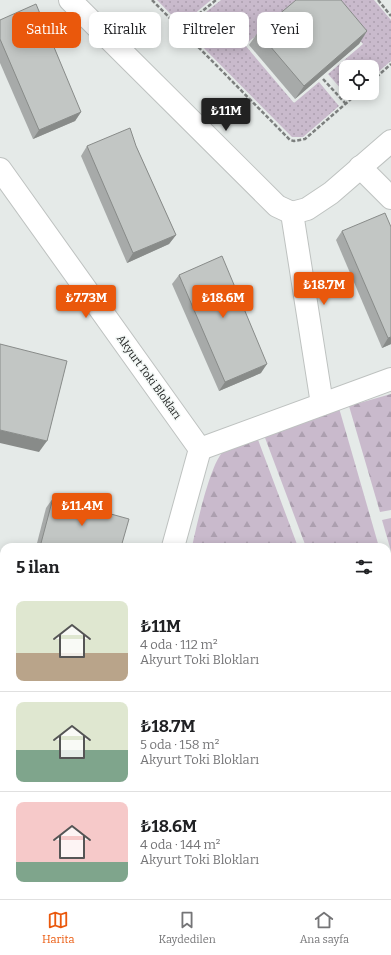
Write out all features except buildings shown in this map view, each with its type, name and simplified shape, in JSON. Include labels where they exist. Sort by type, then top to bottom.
[{"type":"street","points":[[70,0],[277,206],[292,214],[308,209],[331,193],[391,141]]},
{"type":"street","points":[[360,168],[391,198]]},
{"type":"street","name":"Akyurt Toki Blokları","points":[[0,169],[200,449]]},
{"type":"street","points":[[292,214],[322,404]]},
{"type":"street","points":[[174,543],[200,449],[391,379]]},
{"type":"path","points":[[152,0],[169,17]]},
{"type":"path","points":[[201,12],[216,0]]},
{"type":"path","points":[[378,0],[391,16]]},
{"type":"path","points":[[200,48],[290,140],[294,141],[305,139],[350,100]]},
{"type":"path","points":[[379,75],[391,64]]},
{"type":"path","points":[[323,79],[346,104]]},
{"type":"green space","points":[[157,0],[211,0],[197,12],[169,12]]},
{"type":"green space","points":[[221,0],[297,0],[283,12],[257,12],[257,35],[249,42],[249,12],[206,12]]},
{"type":"green space","points":[[325,0],[374,0],[391,20],[391,61],[379,71],[379,60],[344,60],[363,44]]},
{"type":"green space","points":[[204,48],[248,48],[294,103],[319,82],[339,106],[303,137],[292,137]]},
{"type":"green space","points":[[339,65],[339,87],[328,74]]},
{"type":"green space","points":[[391,394],[391,510],[380,512],[349,406]]},
{"type":"green space","points":[[339,408],[378,543],[304,543],[264,435]]},
{"type":"green space","points":[[257,437],[297,543],[193,543],[204,497],[213,469],[223,452]]},
{"type":"green space","points":[[391,518],[391,543],[389,543],[382,520]]}]
